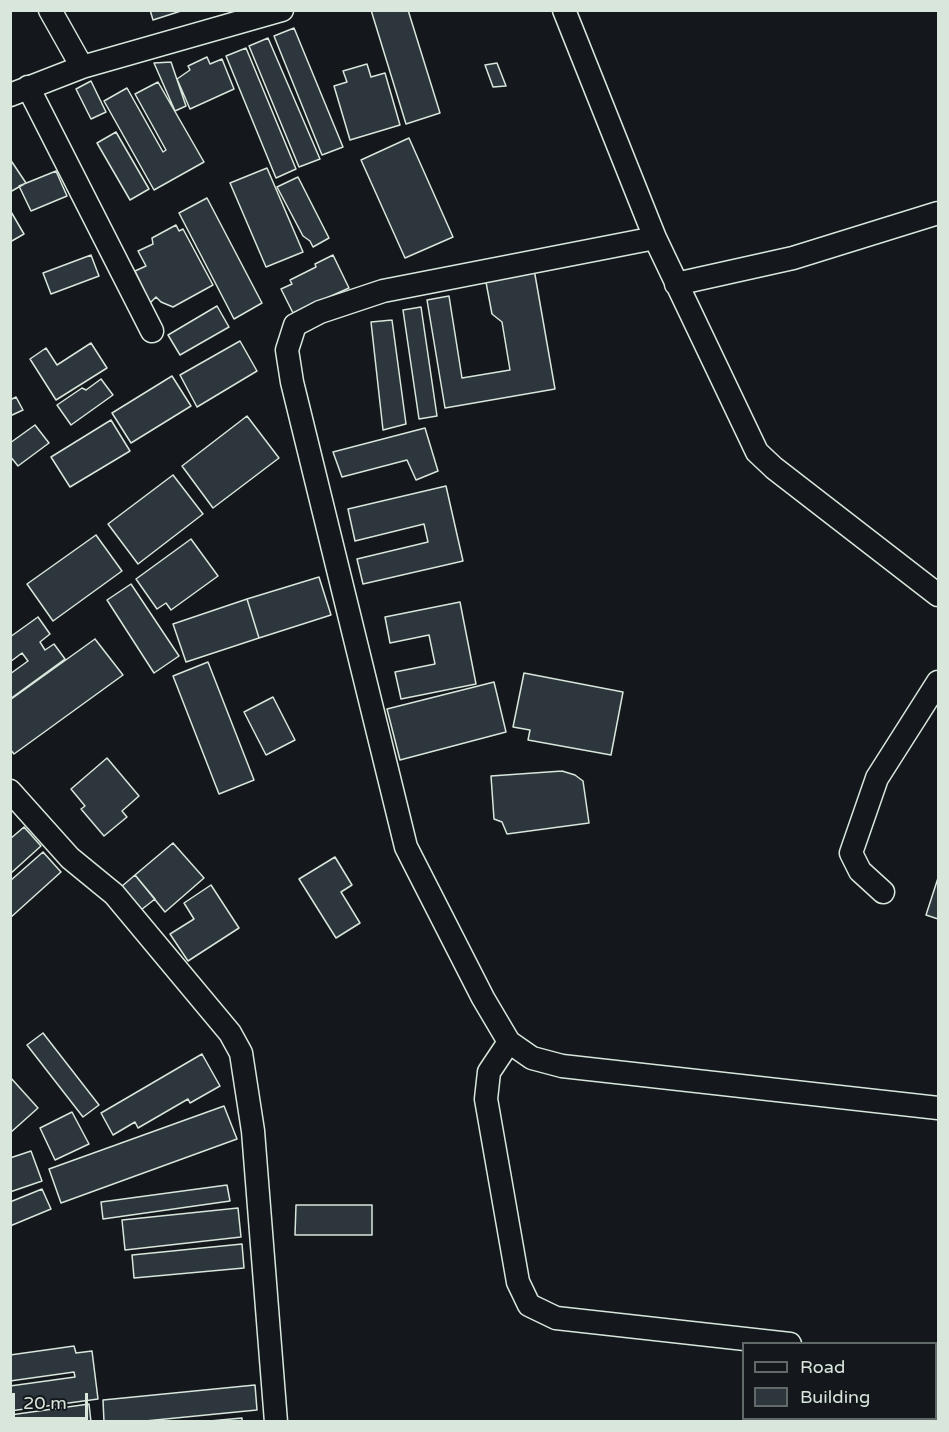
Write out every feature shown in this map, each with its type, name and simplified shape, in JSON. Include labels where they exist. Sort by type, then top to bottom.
[{"type":"street","points":[[50,10],[81,67]]},
{"type":"street","points":[[152,331],[19,91],[81,67],[282,10]]},
{"type":"street","points":[[564,10],[654,238],[757,452],[774,468],[939,595]]},
{"type":"street","points":[[676,284],[793,258],[939,213]]},
{"type":"street","points":[[654,238],[383,291],[320,312],[295,324],[287,350],[292,382],[406,847],[483,998],[509,1042],[532,1058],[562,1066],[939,1108]]},
{"type":"street","points":[[883,891],[860,871],[851,853],[878,778],[939,682]]},
{"type":"street","points":[[10,790],[70,858],[114,894],[230,1034],[241,1053],[253,1131],[276,1422]]},
{"type":"street","points":[[509,1042],[489,1072],[486,1099],[518,1282],[529,1305],[556,1318],[772,1342]]},
{"type":"building","points":[[150,10],[181,10],[181,11],[153,20]]},
{"type":"building","points":[[371,10],[408,10],[440,113],[406,124]]},
{"type":"building","points":[[294,28],[343,147],[322,155],[274,36]]},
{"type":"building","points":[[268,38],[320,159],[299,167],[249,46]]},
{"type":"building","points":[[246,48],[296,169],[276,178],[226,56]]},
{"type":"building","points":[[207,57],[210,64],[222,59],[234,89],[190,109],[177,79],[190,70],[188,66]]},
{"type":"building","points":[[171,62],[186,106],[175,111],[154,63]]},
{"type":"building","points":[[497,63],[506,86],[493,87],[485,65]]},
{"type":"building","points":[[367,64],[371,77],[385,73],[400,125],[350,140],[334,86],[347,82],[343,71]]},
{"type":"building","points":[[91,81],[106,112],[91,119],[76,89]]},
{"type":"building","points":[[158,82],[204,162],[154,190],[104,101],[127,88],[163,152],[166,150],[135,94]]},
{"type":"building","points":[[116,132],[149,189],[130,200],[97,143]]},
{"type":"building","points":[[409,138],[453,237],[405,258],[361,160]]},
{"type":"building","points":[[10,159],[26,183],[10,192]]},
{"type":"building","points":[[267,168],[303,252],[266,267],[230,183]]},
{"type":"building","points":[[56,171],[67,196],[31,211],[19,186]]},
{"type":"building","points":[[298,177],[329,238],[313,247],[310,241],[303,236],[277,187]]},
{"type":"building","points":[[207,198],[262,303],[234,319],[179,213]]},
{"type":"building","points":[[10,210],[24,234],[10,242]]},
{"type":"building","points":[[176,225],[179,231],[183,229],[213,285],[173,307],[156,297],[150,303],[135,271],[146,266],[138,251],[153,244],[152,238]]},
{"type":"building","points":[[91,255],[99,276],[51,294],[43,273]]},
{"type":"building","points":[[333,255],[349,288],[293,313],[281,289],[292,284],[290,280],[316,267],[315,264]]},
{"type":"building","points":[[534,269],[555,389],[445,408],[427,300],[449,296],[462,378],[510,370],[502,322],[492,314],[485,277]]},
{"type":"building","points":[[217,306],[229,327],[180,355],[168,335]]},
{"type":"building","points":[[421,307],[437,416],[419,419],[403,310]]},
{"type":"building","points":[[392,320],[406,424],[383,430],[371,322]]},
{"type":"building","points":[[240,341],[257,371],[197,407],[180,375]]},
{"type":"building","points":[[91,343],[107,368],[56,400],[30,359],[46,348],[57,365]]},
{"type":"building","points":[[172,376],[191,406],[131,443],[112,413]]},
{"type":"building","points":[[101,379],[113,395],[71,425],[57,405],[82,388],[86,390]]},
{"type":"building","points":[[16,397],[23,410],[10,416],[10,400]]},
{"type":"building","points":[[247,416],[279,458],[213,508],[182,466]]},
{"type":"building","points":[[111,420],[130,451],[70,487],[51,457]]},
{"type":"building","points":[[35,425],[49,443],[18,466],[10,456],[10,443]]},
{"type":"building","points":[[425,428],[438,471],[416,480],[407,460],[342,477],[333,452]]},
{"type":"building","points":[[173,475],[203,514],[138,564],[108,524]]},
{"type":"building","points":[[446,486],[463,561],[363,584],[357,559],[428,542],[424,524],[355,541],[348,509]]},
{"type":"building","points":[[96,535],[122,571],[53,621],[27,584]]},
{"type":"building","points":[[191,539],[218,576],[171,610],[166,603],[157,609],[136,579]]},
{"type":"building","points":[[319,577],[331,615],[259,638],[247,599]]},
{"type":"building","points":[[131,584],[179,656],[154,673],[107,600]]},
{"type":"building","points":[[247,599],[259,638],[186,662],[173,624]]},
{"type":"building","points":[[460,602],[476,684],[401,699],[395,672],[435,664],[429,635],[390,643],[385,617]]},
{"type":"building","points":[[38,617],[50,634],[40,642],[45,650],[54,644],[65,659],[10,699],[10,674],[28,661],[22,653],[10,662],[10,637]]},
{"type":"building","points":[[95,639],[123,675],[14,754],[10,749],[10,700]]},
{"type":"building","points":[[208,662],[254,780],[219,794],[173,676]]},
{"type":"building","points":[[524,673],[623,692],[611,755],[528,740],[530,730],[513,727]]},
{"type":"building","points":[[494,682],[506,732],[400,760],[387,709]]},
{"type":"building","points":[[273,697],[295,740],[266,755],[244,712]]},
{"type":"building","points":[[107,758],[139,796],[122,811],[127,817],[104,836],[81,809],[85,806],[71,789]]},
{"type":"building","points":[[562,771],[575,775],[583,781],[589,823],[507,834],[502,822],[494,819],[491,776]]},
{"type":"building","points":[[24,827],[41,846],[10,874],[10,839]]},
{"type":"building","points":[[173,843],[204,878],[165,912],[135,875]]},
{"type":"building","points":[[43,852],[61,872],[10,918],[10,881]]},
{"type":"building","points":[[335,857],[352,885],[341,892],[360,923],[336,938],[299,879]]},
{"type":"building","points":[[135,875],[155,899],[141,910],[121,887]]},
{"type":"building","points":[[938,878],[938,919],[926,915]]},
{"type":"building","points":[[211,885],[239,928],[188,961],[170,934],[194,919],[184,903]]},
{"type":"building","points":[[43,1033],[99,1105],[83,1117],[27,1045]]},
{"type":"building","points":[[202,1054],[220,1086],[190,1103],[188,1099],[138,1128],[135,1122],[113,1135],[101,1113]]},
{"type":"building","points":[[10,1077],[38,1108],[10,1133]]},
{"type":"building","points":[[224,1106],[237,1139],[61,1203],[49,1169]]},
{"type":"building","points":[[72,1112],[89,1144],[55,1160],[40,1128]]},
{"type":"building","points":[[31,1151],[42,1181],[10,1192],[10,1158]]},
{"type":"building","points":[[227,1185],[230,1201],[103,1219],[101,1202]]},
{"type":"building","points":[[42,1189],[51,1209],[10,1226],[10,1202]]},
{"type":"building","points":[[296,1205],[372,1205],[372,1235],[295,1235]]},
{"type":"building","points":[[238,1208],[241,1237],[125,1250],[122,1220]]},
{"type":"building","points":[[242,1244],[244,1268],[134,1278],[132,1255]]},
{"type":"building","points":[[74,1346],[76,1353],[92,1351],[98,1399],[10,1411],[10,1386],[75,1377],[74,1372],[10,1381],[10,1355]]},
{"type":"building","points":[[255,1385],[257,1410],[135,1422],[104,1422],[103,1400]]},
{"type":"building","points":[[89,1404],[91,1422],[10,1422],[10,1415]]},
{"type":"building","points":[[242,1418],[242,1422],[199,1422]]}]
